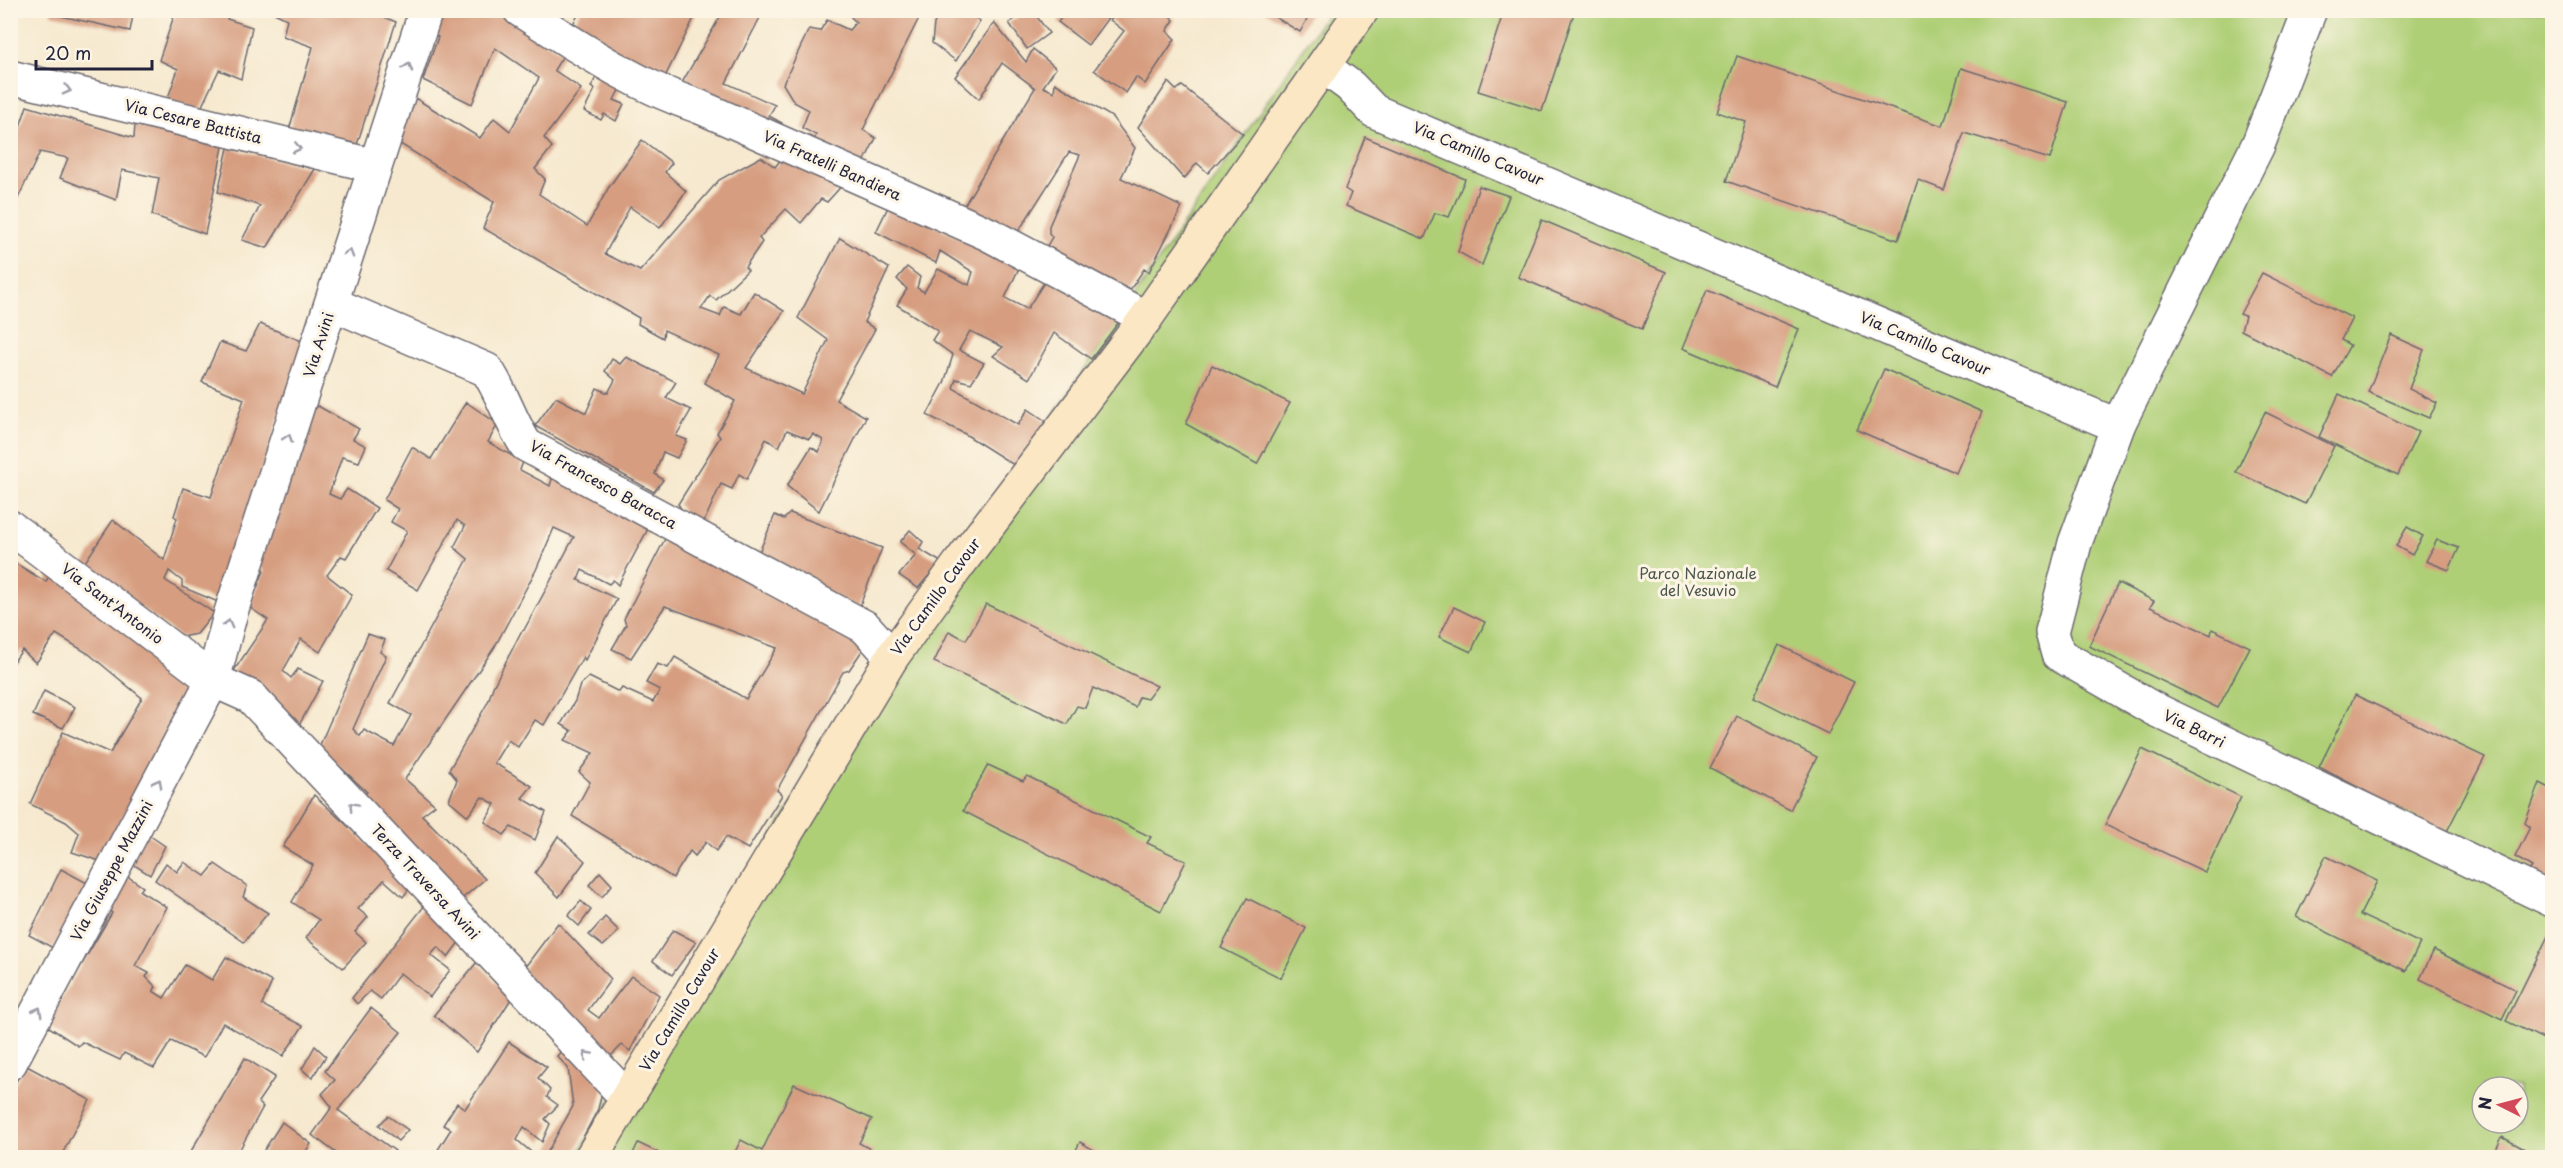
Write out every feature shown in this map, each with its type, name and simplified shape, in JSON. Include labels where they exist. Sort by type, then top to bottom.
[{"type":"street","name":"Via Avini","points":[[213,680],[231,612],[333,304],[426,10]]},
{"type":"street","name":"Via Fratelli Bandiera","points":[[520,10],[615,71],[665,96],[700,107],[988,234],[1146,318]]},
{"type":"street","name":"Via Camillo Cavour","points":[[591,1158],[892,657],[959,564],[1146,318],[1362,10]]},
{"type":"street","points":[[2119,423],[2258,145],[2310,10]]},
{"type":"street","name":"Via Camillo Cavour","points":[[1324,67],[1350,86],[1374,111],[2104,420],[2119,423]]},
{"type":"street","name":"Via Cesare Battista","points":[[10,76],[375,166]]},
{"type":"street","name":"Via Francesco Baracca","points":[[333,304],[487,370],[500,390],[512,424],[526,445],[865,627],[892,657]]},
{"type":"street","name":"Via Barri","points":[[2119,423],[2075,543],[2052,632],[2058,654],[2152,708],[2553,900]]},
{"type":"street","name":"Via Sant'Antonio","points":[[10,527],[213,680]]},
{"type":"street","name":"Via Giuseppe Mazzini","points":[[10,1063],[213,680]]},
{"type":"street","name":"Terza Traversa Avini","points":[[213,680],[251,697],[627,1098]]},
{"type":"green space","name":"Parco Nazionale del Vesuvio","points":[[1329,11],[2552,11],[2552,1157],[575,1158],[833,738]]},
{"type":"building","points":[[51,10],[134,10],[130,31],[51,14]]},
{"type":"building","points":[[176,10],[230,10],[227,19],[252,27],[241,79],[219,70],[200,110],[167,101],[178,69],[159,60]]},
{"type":"building","points":[[268,10],[367,10],[396,22],[355,151],[287,137],[313,47],[283,36],[287,19]]},
{"type":"building","points":[[437,10],[495,10],[564,54],[554,70],[581,89],[544,138],[552,147],[535,169],[545,179],[539,194],[587,226],[609,187],[642,140],[672,163],[665,172],[686,191],[660,228],[630,207],[605,254],[640,271],[719,180],[761,157],[775,167],[785,154],[846,181],[827,202],[821,199],[801,223],[786,209],[759,238],[762,242],[745,267],[748,270],[716,300],[710,296],[701,309],[720,316],[724,307],[741,314],[754,292],[784,311],[746,368],[802,394],[828,340],[798,318],[840,238],[889,268],[864,322],[875,329],[836,400],[866,417],[819,511],[787,486],[811,447],[819,452],[823,440],[813,434],[809,439],[787,430],[779,447],[766,439],[747,479],[739,474],[732,489],[721,484],[698,535],[678,504],[720,437],[717,433],[735,401],[705,383],[719,355],[664,330],[663,338],[638,324],[639,318],[483,228],[494,202],[397,142],[410,95],[480,138],[494,118],[510,131],[539,78],[495,48],[472,104],[423,80],[438,37],[431,32]]},
{"type":"building","points":[[581,10],[698,10],[659,89],[570,29]]},
{"type":"building","points":[[724,10],[764,10],[726,83],[775,105],[769,116],[782,123],[776,133],[679,88]]},
{"type":"building","points":[[855,10],[923,10],[863,130],[876,138],[862,166],[812,145],[816,135],[802,128],[809,110],[794,102],[783,84],[809,29],[820,31],[827,20],[849,30],[856,22],[851,17]]},
{"type":"building","points":[[940,10],[980,10],[975,17],[980,21],[956,61],[932,43],[934,24]]},
{"type":"building","points":[[1015,10],[1032,10],[1049,33],[1027,49],[1009,23],[1018,17]]},
{"type":"building","points":[[1067,10],[1098,10],[1108,18],[1088,45],[1058,22]]},
{"type":"building","points":[[1118,10],[1164,10],[1174,20],[1167,31],[1175,39],[1145,84],[1136,77],[1126,93],[1094,70],[1124,31],[1110,20]]},
{"type":"building","points":[[1263,10],[1312,10],[1300,32]]},
{"type":"building","points":[[1504,10],[1575,10],[1542,111],[1478,91]]},
{"type":"building","points":[[994,23],[1026,62],[1033,49],[1056,68],[1043,87],[1054,92],[1055,83],[1112,117],[1135,148],[1121,178],[1182,207],[1149,272],[1144,269],[1130,290],[1047,246],[1052,237],[1049,233],[1049,226],[1080,155],[1069,152],[1013,240],[962,209],[1035,88],[1002,63],[979,99],[955,77]]},
{"type":"building","points":[[1737,56],[1943,126],[1961,68],[2068,102],[2050,159],[1964,133],[1944,190],[1918,180],[1898,240],[1726,181],[1746,122],[1717,112]]},
{"type":"building","points":[[600,70],[623,82],[614,100],[624,104],[616,121],[604,114],[601,120],[584,111],[595,89],[591,87]]},
{"type":"building","points":[[1168,82],[1176,90],[1182,86],[1243,134],[1208,173],[1197,163],[1184,179],[1138,127]]},
{"type":"building","points":[[27,106],[134,138],[135,125],[223,147],[205,234],[152,215],[159,178],[122,170],[116,200],[60,178],[68,158],[40,152],[10,215],[10,142],[14,144]]},
{"type":"building","points":[[1365,137],[1465,179],[1449,217],[1435,213],[1424,239],[1346,206],[1351,193],[1345,189]]},
{"type":"building","points":[[228,148],[315,169],[267,248],[242,240],[260,206],[218,192]]},
{"type":"building","points":[[1479,186],[1509,196],[1482,265],[1458,252]]},
{"type":"building","points":[[890,203],[1019,268],[1005,298],[1027,309],[1047,278],[1121,319],[1091,359],[1054,333],[1029,379],[993,356],[1003,347],[970,331],[959,350],[984,363],[971,383],[956,379],[953,388],[1018,425],[1028,409],[1050,424],[1017,467],[965,434],[927,415],[944,383],[953,355],[932,340],[938,331],[897,305],[907,289],[897,279],[907,267],[920,277],[917,288],[924,292],[938,269],[969,285],[973,272],[940,251],[936,263],[876,232]]},
{"type":"building","points":[[1542,220],[1666,272],[1642,329],[1518,277]]},
{"type":"building","points":[[2262,273],[2352,318],[2341,340],[2350,345],[2332,377],[2241,330],[2245,316],[2240,314]]},
{"type":"building","points":[[1707,290],[1799,329],[1775,387],[1683,348]]},
{"type":"building","points":[[260,324],[304,342],[218,602],[182,587],[182,581],[169,571],[165,580],[214,613],[197,634],[180,637],[83,565],[113,520],[164,560],[177,518],[174,516],[183,488],[211,497],[244,399],[202,382],[220,342],[246,351]]},
{"type":"building","points":[[2391,335],[2424,350],[2409,389],[2437,403],[2429,418],[2368,392]]},
{"type":"building","points":[[626,357],[676,382],[666,398],[691,410],[676,436],[687,440],[677,458],[663,452],[655,474],[663,480],[654,492],[535,426],[556,397],[586,413],[597,388],[608,393],[615,380],[605,371],[612,359],[620,364]]},
{"type":"building","points":[[1212,365],[1290,403],[1257,464],[1186,424]]},
{"type":"building","points":[[1884,369],[1982,412],[1956,473],[1857,430]]},
{"type":"building","points":[[2339,394],[2418,432],[2398,475],[2319,437]]},
{"type":"building","points":[[466,402],[498,424],[488,442],[523,462],[520,470],[550,486],[554,472],[650,525],[618,585],[613,580],[609,584],[582,570],[578,580],[617,599],[585,660],[583,657],[544,725],[535,720],[518,747],[508,740],[494,763],[532,786],[522,798],[546,812],[535,840],[511,827],[504,835],[485,822],[495,804],[482,797],[468,816],[449,800],[457,780],[449,770],[488,702],[493,687],[521,632],[574,537],[554,528],[536,570],[494,648],[405,779],[435,805],[422,815],[485,879],[457,903],[360,798],[367,792],[319,747],[368,634],[385,640],[380,652],[386,656],[353,729],[360,736],[364,730],[394,746],[411,715],[390,703],[468,559],[454,547],[465,526],[457,520],[418,590],[386,571],[407,531],[391,522],[398,509],[384,500],[412,447],[431,459]]},
{"type":"building","points":[[318,406],[359,429],[353,439],[366,446],[359,462],[342,457],[329,494],[340,499],[347,489],[377,508],[346,558],[341,556],[327,575],[352,595],[320,652],[301,639],[283,671],[291,678],[298,669],[323,681],[298,727],[227,681],[268,620],[249,607],[264,571],[256,565],[312,412]]},
{"type":"building","points":[[2265,412],[2334,446],[2305,504],[2236,472]]},
{"type":"building","points":[[790,513],[882,548],[859,608],[757,557],[775,515],[784,519]]},
{"type":"building","points":[[2407,527],[2423,536],[2412,555],[2396,546]]},
{"type":"building","points":[[910,530],[923,542],[919,549],[941,562],[918,588],[899,575],[916,555],[900,542]]},
{"type":"building","points":[[667,535],[870,639],[849,670],[843,672],[777,790],[782,795],[748,849],[726,837],[716,851],[706,842],[695,856],[690,851],[673,878],[572,816],[590,782],[579,772],[593,753],[565,740],[572,731],[561,724],[575,701],[580,685],[589,677],[619,692],[622,688],[653,702],[660,690],[646,683],[657,664],[668,668],[675,657],[746,699],[777,648],[665,606],[631,658],[612,649],[626,625],[624,619]]},
{"type":"building","points":[[2437,540],[2459,548],[2449,570],[2426,561]]},
{"type":"building","points":[[10,560],[46,582],[50,573],[196,676],[100,861],[72,852],[79,833],[66,822],[30,804],[63,732],[110,753],[142,698],[89,654],[56,634],[36,663],[22,650],[10,667]]},
{"type":"building","points":[[2118,583],[2154,601],[2150,607],[2211,635],[2212,629],[2250,647],[2218,708],[2089,646]]},
{"type":"building","points":[[986,604],[1157,686],[1147,699],[1139,697],[1135,707],[1093,688],[1085,708],[1077,706],[1067,724],[934,662],[949,631],[966,640]]},
{"type":"building","points":[[1454,607],[1485,622],[1471,652],[1439,637]]},
{"type":"building","points":[[1779,645],[1854,682],[1828,734],[1754,697]]},
{"type":"building","points":[[44,691],[75,707],[63,728],[33,715]]},
{"type":"building","points":[[2355,695],[2485,757],[2446,833],[2319,767]]},
{"type":"building","points":[[1737,716],[1817,757],[1790,810],[1710,768]]},
{"type":"building","points":[[2142,749],[2241,797],[2205,872],[2105,825]]},
{"type":"building","points":[[988,765],[1023,781],[1027,776],[1151,837],[1147,843],[1186,861],[1161,911],[963,811]]},
{"type":"building","points":[[2540,783],[2552,789],[2552,884],[2528,873],[2532,867],[2515,857],[2530,827],[2525,823]]},
{"type":"building","points":[[314,795],[412,885],[403,897],[384,880],[358,909],[368,917],[355,932],[366,942],[343,968],[306,938],[319,920],[292,902],[313,865],[283,847]]},
{"type":"building","points":[[146,833],[165,846],[150,875],[131,863]]},
{"type":"building","points":[[558,836],[585,861],[559,897],[535,873]]},
{"type":"building","points":[[2326,856],[2377,881],[2360,915],[2420,943],[2406,971],[2296,917]]},
{"type":"building","points":[[184,862],[205,876],[215,864],[247,886],[243,897],[268,913],[244,942],[155,880],[166,863],[177,872]]},
{"type":"building","points":[[61,869],[89,884],[53,948],[29,935]]},
{"type":"building","points":[[121,872],[143,887],[140,891],[167,907],[135,966],[149,973],[146,977],[156,987],[153,991],[164,998],[185,965],[212,980],[226,957],[272,982],[262,1005],[303,1026],[283,1056],[223,1023],[204,1057],[171,1041],[154,1068],[124,1053],[120,1060],[82,1042],[78,1046],[46,1025],[112,913],[107,907]]},
{"type":"building","points":[[600,872],[612,885],[602,897],[589,885]]},
{"type":"building","points":[[1247,898],[1306,928],[1281,978],[1221,948]]},
{"type":"building","points":[[581,901],[591,910],[579,926],[568,916]]},
{"type":"building","points":[[425,905],[462,938],[448,957],[438,947],[431,955],[450,970],[430,997],[400,973],[381,999],[370,991],[357,1004],[352,998]]},
{"type":"building","points":[[605,917],[619,931],[603,946],[589,935]]},
{"type":"building","points":[[558,923],[611,979],[588,1010],[599,1018],[631,976],[659,995],[630,1051],[622,1045],[605,1062],[522,971]]},
{"type":"building","points":[[673,930],[696,942],[672,975],[653,961]]},
{"type":"building","points":[[2552,931],[2552,1043],[2506,1021]]},
{"type":"building","points":[[2434,950],[2516,990],[2502,1019],[2420,979]]},
{"type":"building","points":[[477,962],[511,999],[477,1052],[434,1015]]},
{"type":"building","points":[[371,1008],[401,1032],[338,1110],[395,1151],[389,1158],[343,1158],[312,1135],[332,1107],[322,1094],[335,1080],[325,1071]]},
{"type":"building","points":[[509,1042],[547,1067],[538,1078],[550,1090],[547,1097],[558,1105],[545,1119],[550,1124],[542,1142],[524,1127],[517,1140],[536,1156],[436,1158],[434,1156],[451,1129],[443,1125],[457,1103],[465,1109]]},
{"type":"building","points":[[567,1045],[603,1088],[598,1109],[572,1158],[544,1158],[573,1106],[568,1068],[557,1056]]},
{"type":"building","points":[[315,1046],[326,1056],[312,1078],[302,1069]]},
{"type":"building","points":[[245,1058],[275,1077],[258,1102],[263,1107],[235,1158],[187,1158]]},
{"type":"building","points":[[25,1065],[90,1100],[60,1158],[10,1158],[10,1093]]},
{"type":"building","points":[[794,1084],[872,1119],[859,1143],[874,1151],[871,1158],[732,1158],[741,1140],[762,1151]]},
{"type":"building","points":[[388,1116],[408,1130],[398,1141],[379,1125]]},
{"type":"building","points":[[282,1122],[311,1144],[301,1158],[259,1158]]},
{"type":"building","points":[[2502,1137],[2541,1158],[2492,1158]]},
{"type":"building","points":[[1080,1142],[1099,1153],[1097,1158],[1072,1158]]},
{"type":"building","points":[[638,1143],[669,1158],[631,1158]]}]
